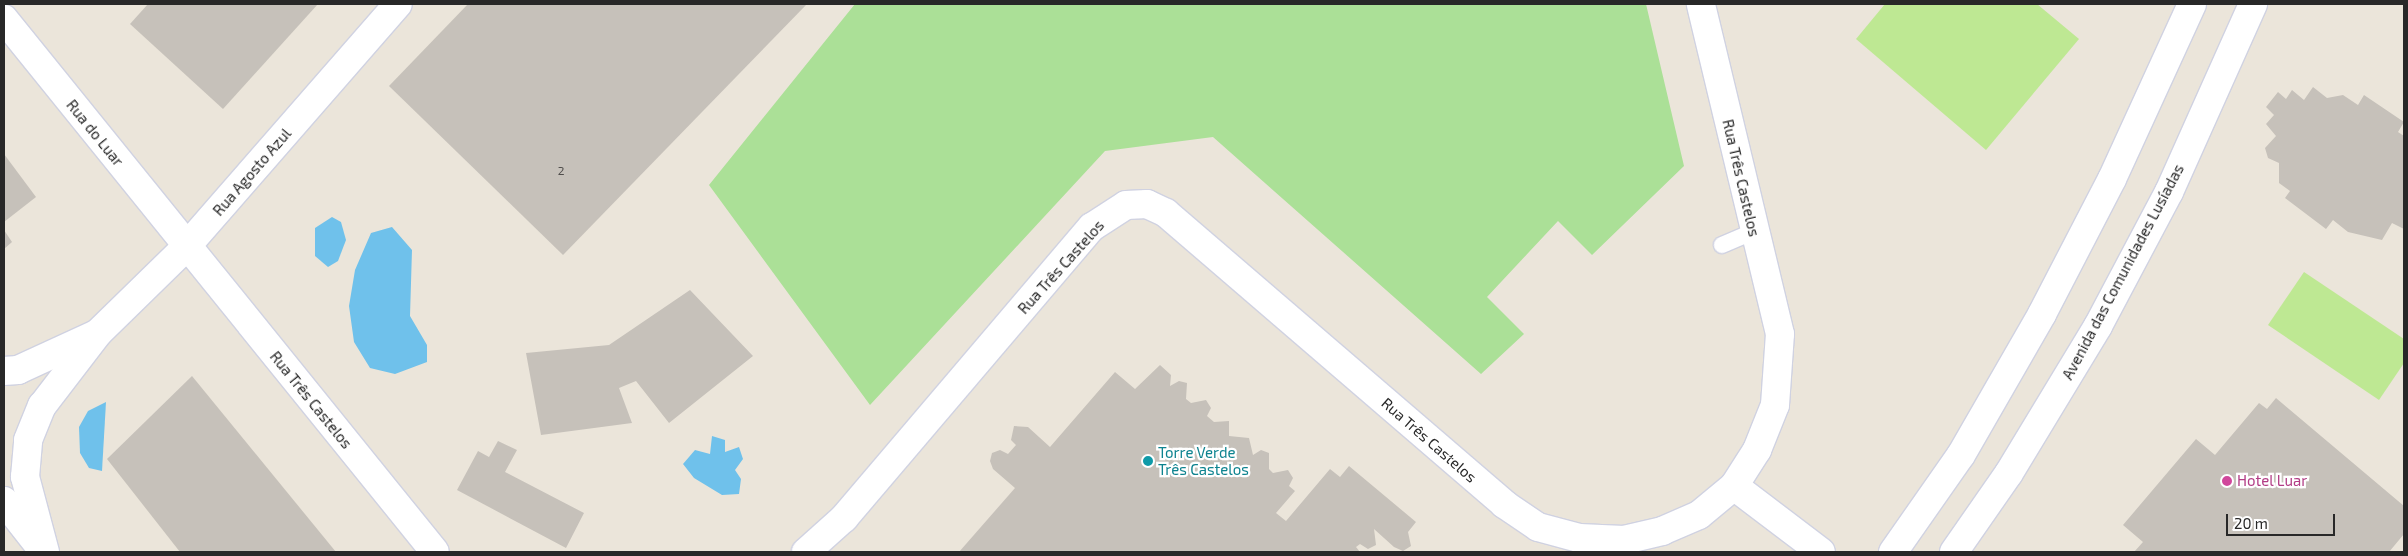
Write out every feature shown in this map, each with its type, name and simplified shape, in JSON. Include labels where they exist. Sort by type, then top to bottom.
[{"type":"street","name":"Rua Agosto Azul","points":[[45,552],[25,476],[28,440],[42,406],[98,333],[186,246],[398,4]]},
{"type":"street","name":"Rua Três Castelos","points":[[810,550],[844,518],[1092,227],[1133,205],[1146,204],[1166,213],[1504,504],[1538,527],[1579,538],[1624,540],[1662,531],[1699,515],[1734,486],[1757,450],[1775,404],[1780,334],[1752,232],[1701,4]]},
{"type":"street","points":[[1893,552],[1961,455],[2042,314],[2112,179],[2192,4]]},
{"type":"street","name":"Avenida das Comunidades Lusíadas","points":[[1954,552],[2009,473],[2098,326],[2169,192],[2253,4]]},
{"type":"street","name":"Rua do Luar","points":[[4,19],[186,246]]},
{"type":"street","name":"Rua Três Castelos","points":[[186,246],[435,552]]},
{"type":"street","name":"Rua Agosto Azul","points":[[4,371],[18,370],[98,333]]},
{"type":"street","points":[[1734,486],[1820,552]]},
{"type":"street","points":[[4,501],[45,552]]},
{"type":"lane","points":[[1722,245],[1752,232]]},
{"type":"green space","points":[[855,4],[1646,4],[1684,166],[1592,255],[1558,221],[1487,297],[1524,334],[1481,374],[1213,137],[1105,151],[870,405],[709,185]]},
{"type":"green space","points":[[1885,4],[2037,4],[2079,39],[1986,150],[1856,39]]},
{"type":"green space","points":[[2304,272],[2404,339],[2404,363],[2379,400],[2268,325]]},
{"type":"water","points":[[332,217],[341,222],[346,240],[338,261],[328,267],[315,256],[315,228]]},
{"type":"water","points":[[392,227],[412,250],[410,316],[427,345],[427,362],[395,374],[370,368],[354,342],[349,306],[355,270],[371,233]]},
{"type":"water","points":[[106,402],[102,471],[89,468],[80,453],[79,427],[88,411]]},
{"type":"water","points":[[712,436],[725,440],[725,452],[739,447],[743,459],[735,470],[741,479],[739,494],[722,495],[694,478],[683,464],[695,450],[710,454]]},
{"type":"building","points":[[148,4],[318,4],[223,109],[130,24]]},
{"type":"building","points":[[468,4],[807,4],[563,255],[389,86]]},
{"type":"building","points":[[2313,87],[2327,98],[2343,95],[2358,105],[2364,95],[2404,122],[2398,132],[2404,136],[2404,229],[2392,223],[2382,240],[2348,232],[2333,220],[2326,229],[2285,198],[2290,191],[2279,183],[2279,163],[2268,158],[2265,148],[2276,136],[2266,124],[2274,115],[2266,107],[2278,92],[2286,99],[2292,90],[2304,100]]},
{"type":"building","points":[[4,154],[36,197],[4,222]]},
{"type":"building","points":[[4,230],[12,242],[4,249]]},
{"type":"building","points":[[690,290],[753,356],[669,423],[636,381],[619,388],[632,423],[541,435],[526,353],[609,345]]},
{"type":"building","name":"Torre Verde Três Castelos","points":[[1160,365],[1171,375],[1170,386],[1179,381],[1187,383],[1186,399],[1191,403],[1206,400],[1211,408],[1207,416],[1214,422],[1229,421],[1229,436],[1249,438],[1253,455],[1261,450],[1269,453],[1269,469],[1273,473],[1288,470],[1293,478],[1289,486],[1295,491],[1276,513],[1286,521],[1330,469],[1340,477],[1349,466],[1416,522],[1408,532],[1411,546],[1403,551],[1394,547],[1374,529],[1376,545],[1368,549],[1360,544],[1356,547],[1360,552],[959,552],[1015,488],[993,469],[990,461],[992,453],[1000,450],[1008,454],[1016,445],[1011,440],[1014,426],[1028,427],[1050,447],[1115,372],[1135,389]]},
{"type":"building","points":[[192,376],[336,552],[180,552],[107,459]]},
{"type":"building","points":[[2276,398],[2404,506],[2404,534],[2389,552],[2134,552],[2143,542],[2123,525],[2196,439],[2215,455],[2259,403],[2267,409]]},
{"type":"building","points":[[498,441],[517,450],[505,472],[584,513],[566,548],[457,490],[478,451],[489,457]]},
{"type":"place","name":"Torre Verde Três Castelos","points":[[1148,461]]},
{"type":"place","name":"Hotel Luar","points":[[2227,481]]}]
